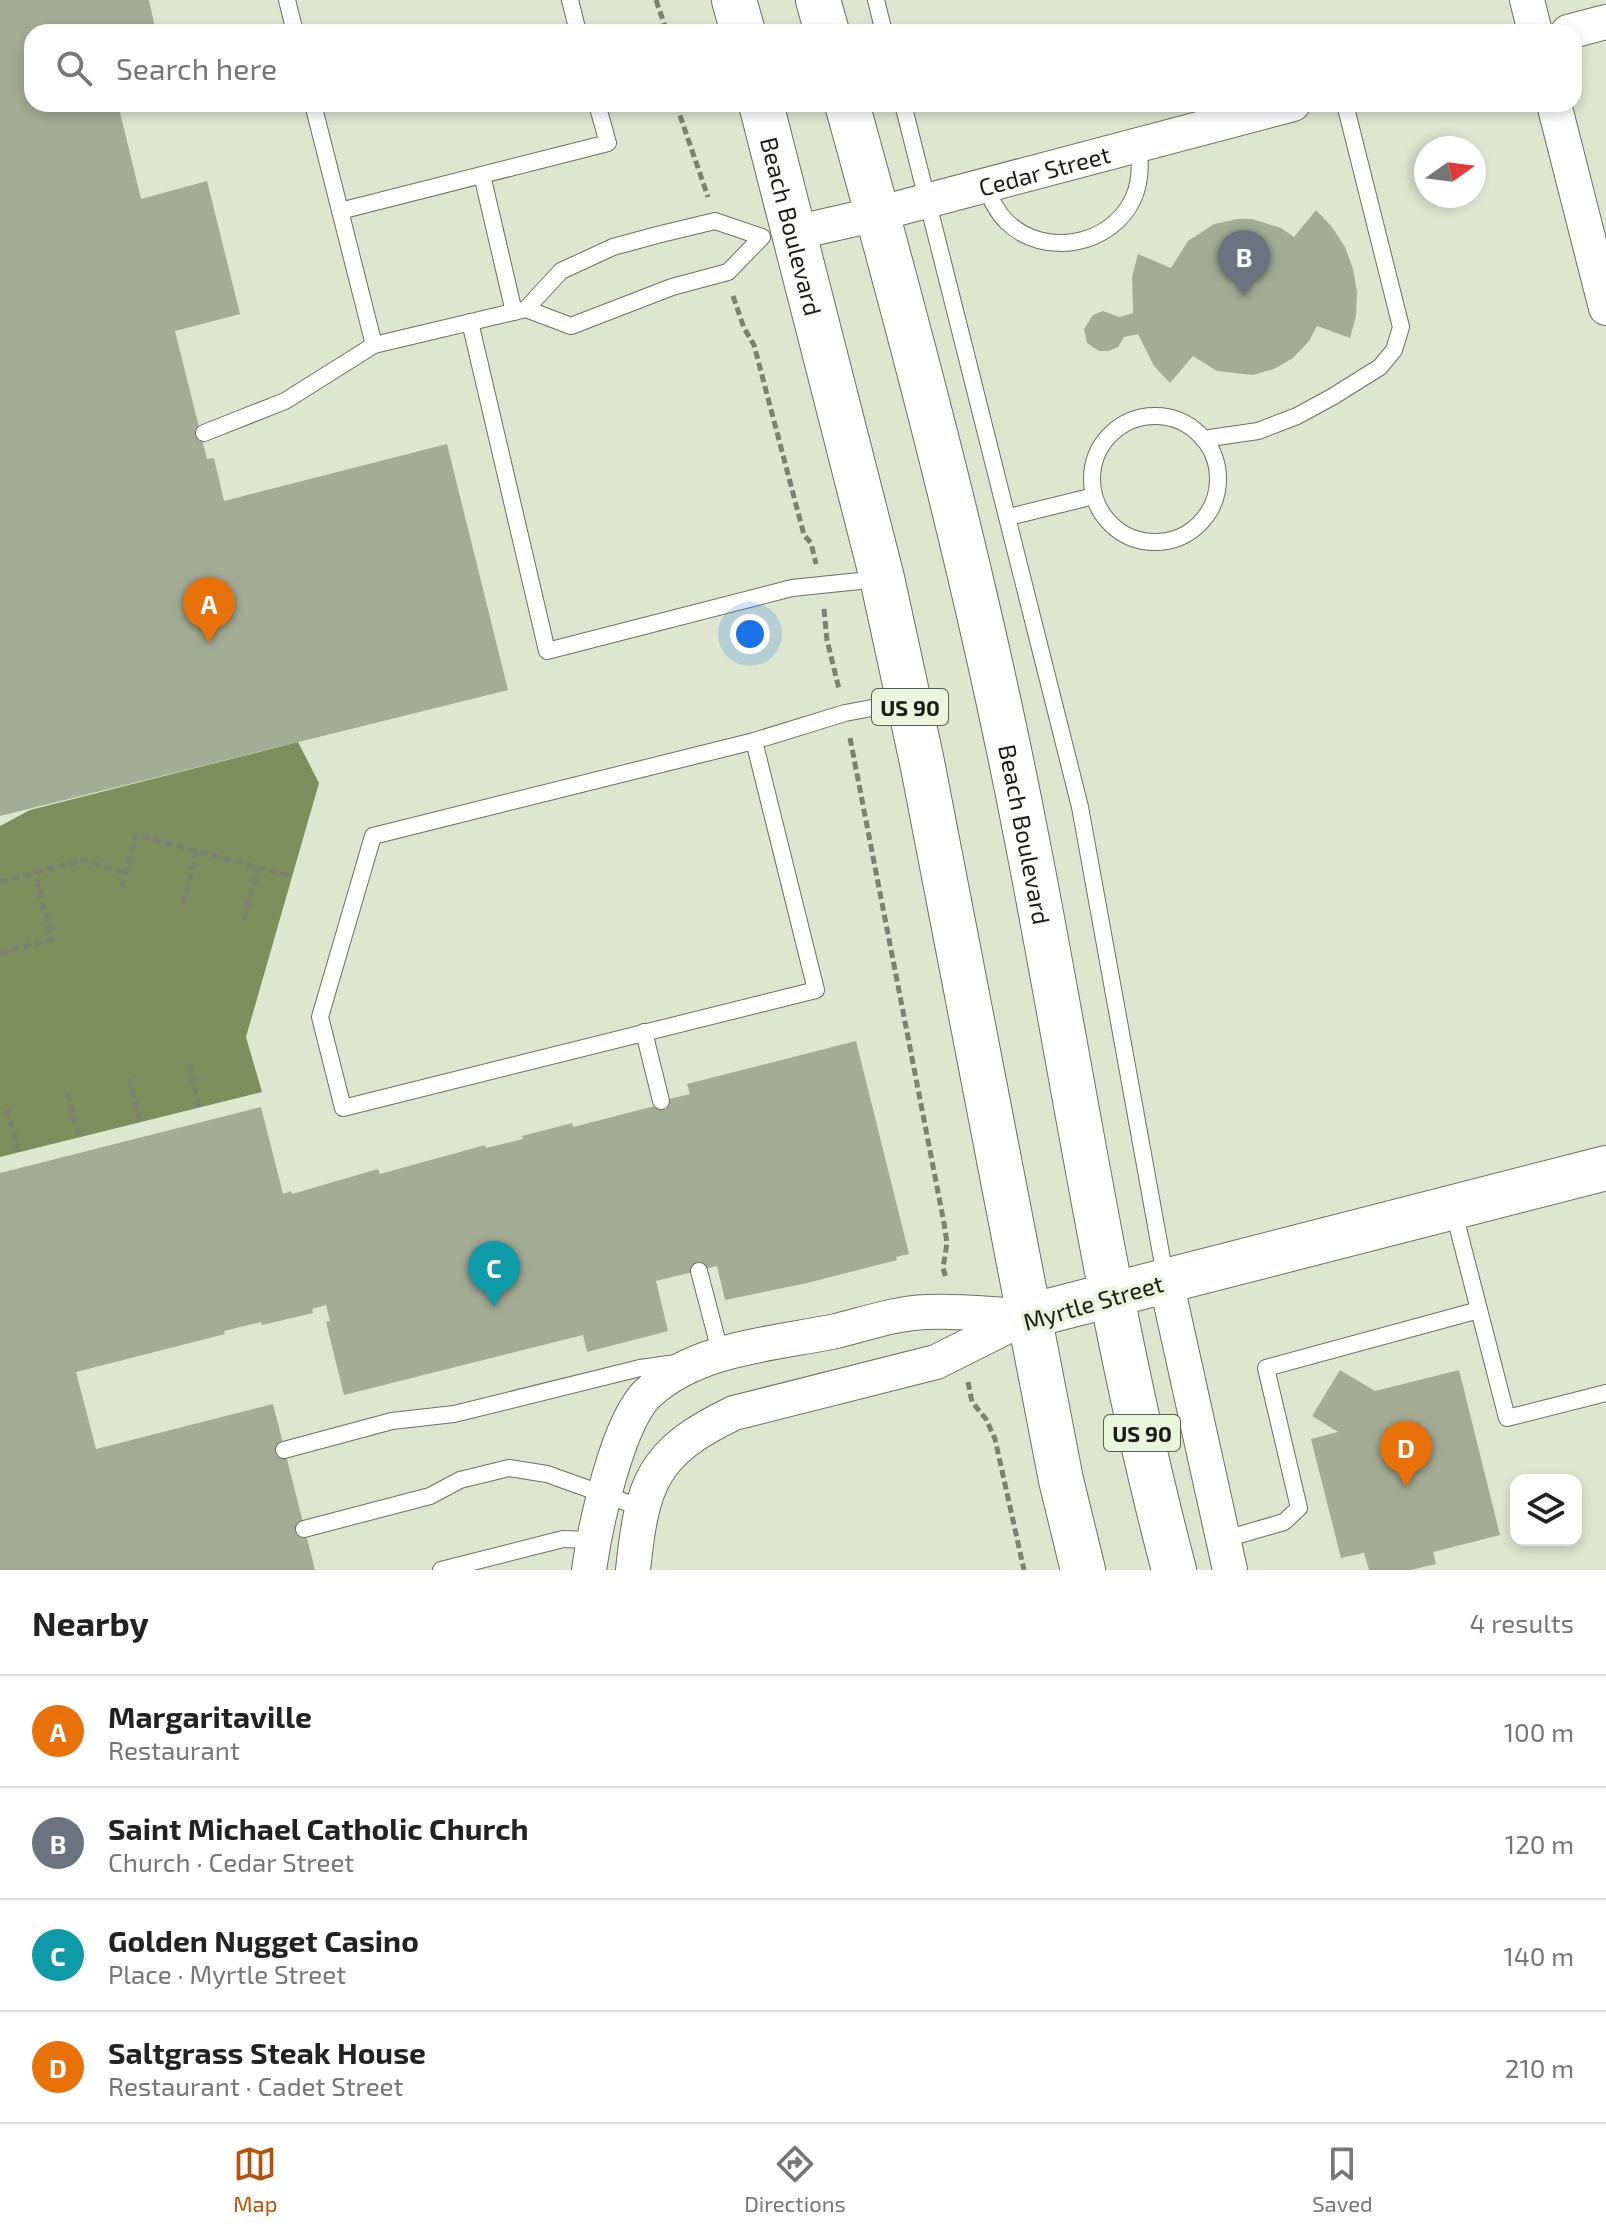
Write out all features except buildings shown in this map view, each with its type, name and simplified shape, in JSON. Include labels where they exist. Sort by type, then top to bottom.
[{"type":"main road","points":[[734,0],[741,24]]},
{"type":"main road","points":[[818,0],[825,24]]},
{"type":"main road","name":"Beach Boulevard","points":[[762,112],[778,235],[882,578],[909,701],[1061,1480],[1083,1570]]},
{"type":"main road","name":"Beach Boulevard","points":[[849,112],[981,623],[1028,841],[1113,1295],[1174,1570]]},
{"type":"main road","name":"Myrtle Street","points":[[1029,1316],[1606,1168]]},
{"type":"street","points":[[1527,0],[1533,24]]},
{"type":"street","points":[[1582,28],[1606,22]]},
{"type":"street","name":"Cedar Street","points":[[778,235],[877,214],[1263,112]]},
{"type":"street","points":[[1556,112],[1606,308]]},
{"type":"street","points":[[1166,1281],[1226,1555]]},
{"type":"street","points":[[591,1555],[605,1493],[629,1421],[647,1394],[677,1373],[715,1357],[924,1311],[1029,1316]]},
{"type":"street","name":"Myrtle Street","points":[[633,1570],[642,1508],[650,1482],[678,1445],[734,1413],[936,1362],[1029,1316]]},
{"type":"lane","points":[[287,0],[293,24]]},
{"type":"lane","points":[[570,0],[576,24]]},
{"type":"lane","points":[[876,0],[882,24]]},
{"type":"lane","points":[[315,112],[374,345]]},
{"type":"lane","points":[[340,211],[608,143],[599,112]]},
{"type":"lane","points":[[905,112],[1080,807],[1166,1281]]},
{"type":"lane","points":[[1203,439],[1258,431],[1297,416],[1380,367],[1394,350],[1401,327],[1347,112]]},
{"type":"lane","points":[[985,185],[994,206],[1008,223],[1026,235],[1047,242],[1069,243],[1091,238],[1107,229],[1132,201],[1141,164],[1138,145]]},
{"type":"lane","points":[[482,175],[520,311]]},
{"type":"lane","points":[[520,311],[561,271],[613,247],[715,221],[778,235]]},
{"type":"lane","points":[[204,433],[285,401],[374,345],[520,311],[571,326],[672,287],[728,272],[778,235]]},
{"type":"lane","points":[[470,322],[547,651],[792,588],[882,578]]},
{"type":"lane","points":[[1153,416],[1172,418],[1189,426],[1212,452],[1217,467],[1218,483],[1208,513],[1183,536],[1165,542],[1147,542],[1129,537],[1113,527],[1101,513],[1094,496],[1091,476],[1095,458],[1104,441],[1117,428],[1134,419],[1153,416]]},
{"type":"lane","points":[[1009,517],[1094,496]]},
{"type":"lane","points":[[754,741],[816,990],[343,1108],[320,1017],[373,836],[754,741],[845,713],[909,701]]},
{"type":"lane","points":[[644,1032],[661,1101]]},
{"type":"lane","points":[[1453,1207],[1507,1418],[1606,1393]]},
{"type":"lane","points":[[284,1450],[392,1421],[454,1414],[640,1368],[715,1357],[699,1271]]},
{"type":"lane","points":[[1226,1555],[1284,1522],[1299,1508],[1266,1368],[1479,1310]]},
{"type":"lane","points":[[304,1529],[430,1496],[460,1480],[509,1468],[528,1469],[642,1508]]},
{"type":"lane","points":[[441,1570],[563,1539],[591,1555]]},
{"type":"path","points":[[656,0],[664,24]]},
{"type":"path","points":[[679,112],[706,190]]},
{"type":"path","points":[[732,292],[744,328],[754,345],[804,535],[811,543]]},
{"type":"path","points":[[826,617],[827,640],[845,713],[944,1223],[947,1243],[943,1268],[946,1279]]},
{"type":"path","points":[[122,887],[136,835],[291,876]]},
{"type":"path","points":[[183,904],[197,851]]},
{"type":"path","points":[[0,882],[83,860],[125,873]]},
{"type":"path","points":[[244,920],[258,868]]},
{"type":"path","points":[[0,953],[52,939],[35,873]]},
{"type":"path","points":[[189,1064],[199,1108]]},
{"type":"path","points":[[129,1078],[140,1122]]},
{"type":"path","points":[[67,1093],[79,1137]]},
{"type":"path","points":[[7,1109],[19,1152]]},
{"type":"path","points":[[972,1402],[986,1419],[995,1439],[1024,1570]]},
{"type":"shaded area","points":[[298,742],[319,783],[246,1037],[262,1092],[0,1157],[0,826],[30,810]]},
{"type":"place","name":"Saint Michael Catholic Church","points":[[1244,296]]},
{"type":"place","name":"Margaritaville","points":[[209,643]]},
{"type":"place","name":"Golden Nugget Casino","points":[[494,1307]]},
{"type":"place","name":"Saltgrass Steak House","points":[[1406,1487]]}]
